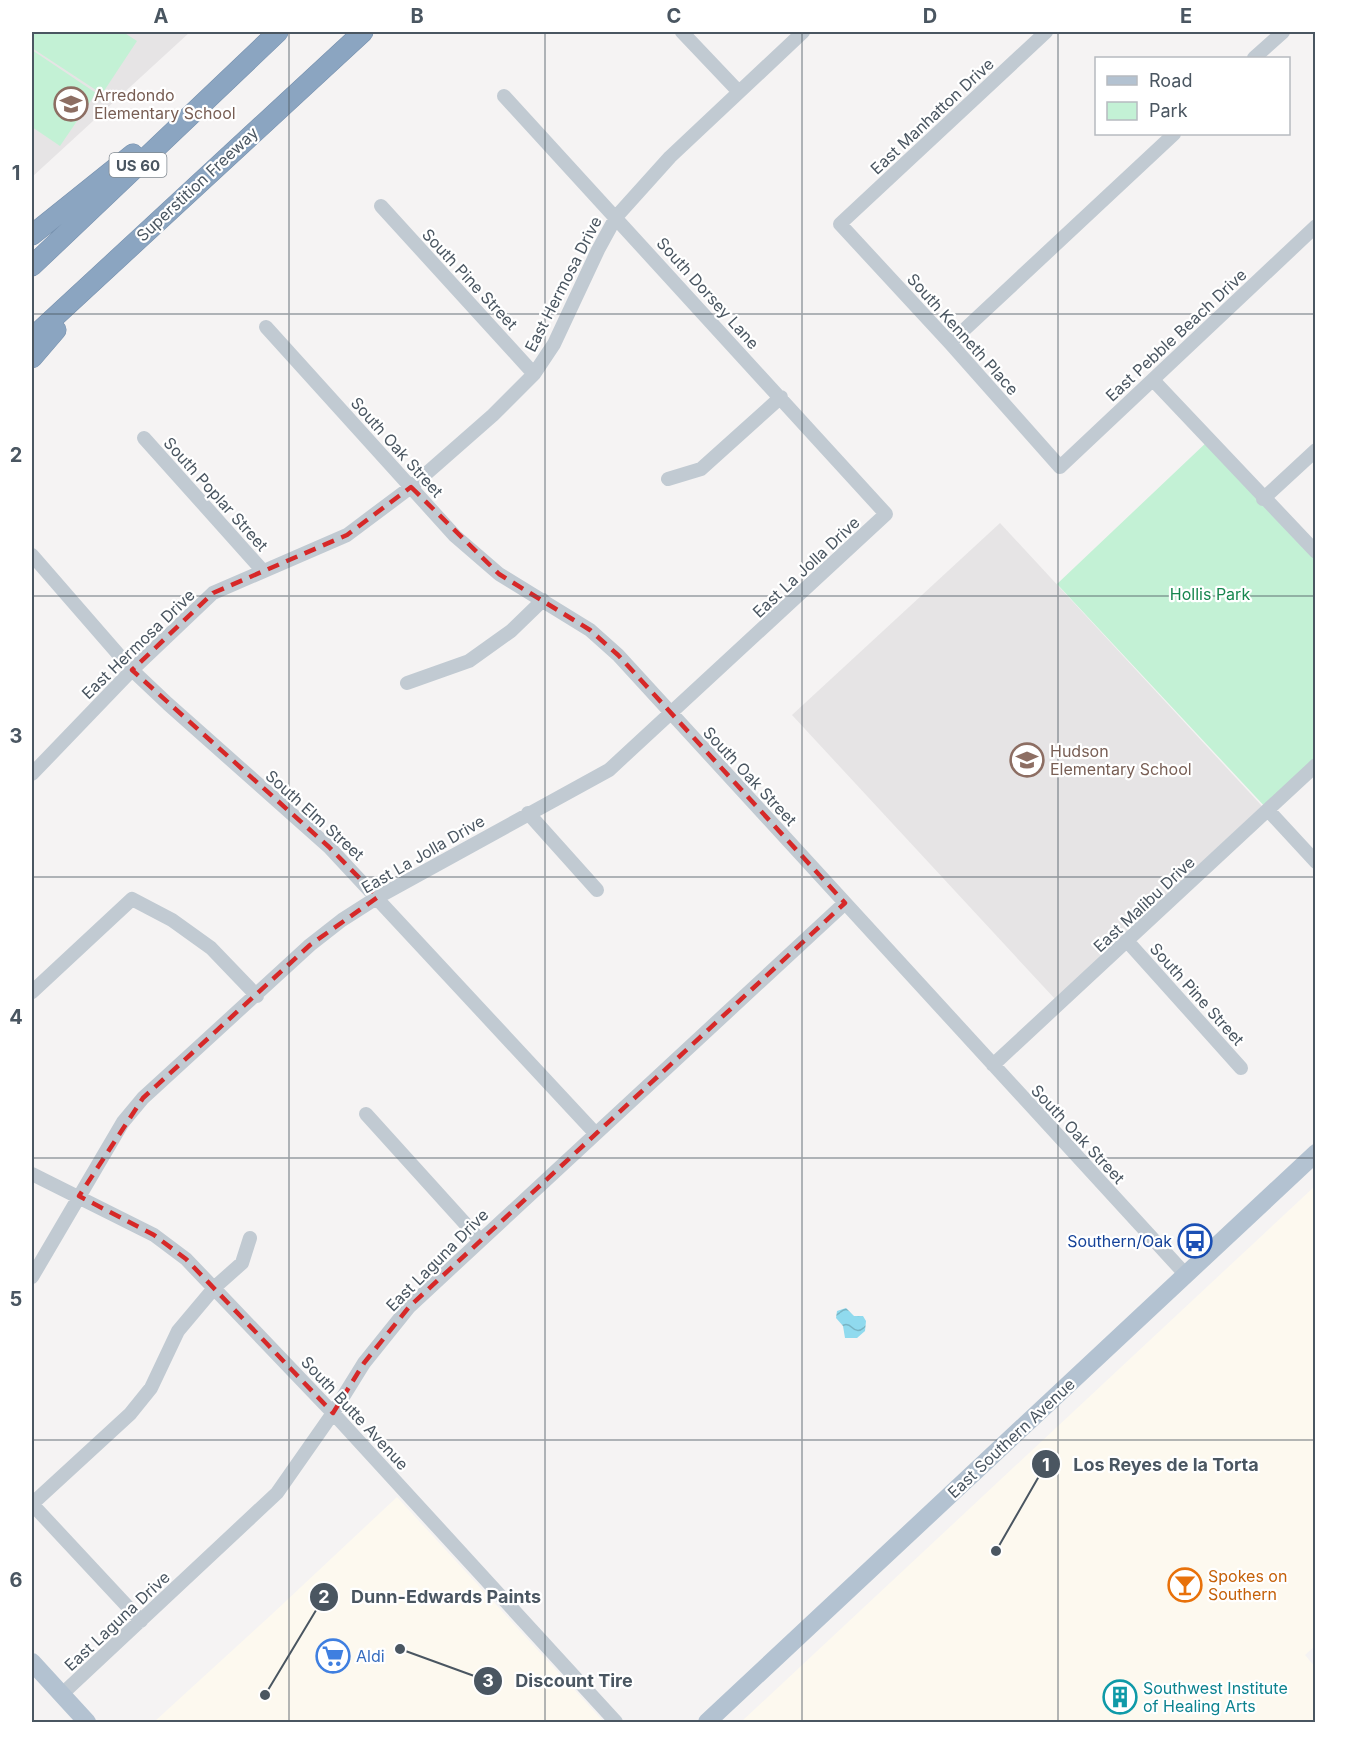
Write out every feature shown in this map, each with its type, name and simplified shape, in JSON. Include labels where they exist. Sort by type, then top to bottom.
[{"type":"highway","name":"US 60","points":[[32,266],[278,32]]},
{"type":"highway","name":"Superstition Freeway","points":[[32,338],[135,240],[363,32]]},
{"type":"highway","points":[[32,235],[245,63]]},
{"type":"highway","points":[[32,358],[135,240]]},
{"type":"main road","name":"East Southern Avenue","points":[[707,1722],[1316,1153]]},
{"type":"main road","points":[[32,1662],[87,1722]]},
{"type":"street","points":[[682,32],[739,92]]},
{"type":"street","name":"East Hermosa Drive","points":[[32,774],[132,670],[213,593],[347,535],[411,487],[493,415],[534,374],[555,344],[598,250],[616,217],[670,157],[803,32]]},
{"type":"street","name":"East Manhatton Drive","points":[[840,224],[1046,32]]},
{"type":"street","points":[[1255,57],[1283,32]]},
{"type":"street","name":"South Dorsey Lane","points":[[504,96],[886,514]]},
{"type":"street","points":[[950,343],[1173,135]]},
{"type":"street","name":"South Pine Street","points":[[381,206],[534,374]]},
{"type":"street","name":"South Kenneth Place","points":[[840,224],[1060,467]]},
{"type":"street","name":"East Pebble Beach Drive","points":[[1060,467],[1316,226]]},
{"type":"street","name":"South Oak Street","points":[[266,327],[455,536],[490,566],[590,630],[618,655],[1186,1275]]},
{"type":"street","points":[[1153,380],[1263,499],[1316,552]]},
{"type":"street","points":[[668,479],[701,469],[781,397]]},
{"type":"street","name":"South Poplar Street","points":[[144,438],[263,571]]},
{"type":"street","points":[[1263,499],[1316,450]]},
{"type":"street","name":"East La Jolla Drive","points":[[32,1277],[123,1122],[143,1098],[257,996],[310,945],[378,897],[609,770],[886,514]]},
{"type":"street","name":"South Elm Street","points":[[32,555],[132,670],[220,752],[329,847],[378,897],[595,1133]]},
{"type":"street","points":[[406,683],[469,661],[511,631],[543,600]]},
{"type":"street","name":"East Malibu Drive","points":[[993,1065],[1316,765]]},
{"type":"street","points":[[1268,810],[1316,862]]},
{"type":"street","points":[[528,813],[597,890]]},
{"type":"street","points":[[32,992],[132,899],[172,920],[210,948],[257,996]]},
{"type":"street","name":"East Laguna Drive","points":[[61,1695],[277,1493],[333,1413],[364,1363],[409,1307],[845,903]]},
{"type":"street","name":"South Pine Street","points":[[1128,942],[1241,1068]]},
{"type":"street","points":[[366,1114],[480,1240]]},
{"type":"street","name":"South Butte Avenue","points":[[32,1174],[154,1235],[186,1259],[216,1287],[616,1722]]},
{"type":"street","points":[[141,1621],[32,1504],[130,1414],[151,1388],[178,1331],[216,1287],[242,1263],[250,1238]]},
{"type":"highlighted area","points":[[411,487],[499,574],[590,630],[618,655],[845,903],[409,1307],[364,1363],[333,1413],[186,1259],[154,1235],[79,1196],[143,1098],[310,945],[378,897],[329,847],[132,670],[213,593],[347,535]]},
{"type":"shaded area","name":"Arredondo Elementary School","points":[[32,32],[190,32],[32,177]]},
{"type":"shaded area","name":"Hudson Elementary School","points":[[1000,523],[1262,806],[1055,999],[792,715]]},
{"type":"shaded area","points":[[1315,1186],[1316,1645],[1305,1655],[1315,1667],[1315,1722],[741,1722]]},
{"type":"shaded area","points":[[397,1497],[604,1722],[154,1722],[270,1616]]},
{"type":"green space","points":[[33,32],[123,32],[137,41],[102,94],[32,48]]},
{"type":"green space","points":[[32,50],[96,93],[60,146],[32,127]]},
{"type":"green space","name":"Hollis Park","points":[[1209,440],[1315,552],[1315,765],[1268,810],[1057,584]]},
{"type":"water","points":[[846,1308],[854,1316],[863,1316],[866,1321],[865,1331],[857,1338],[845,1338],[843,1326],[836,1318],[837,1311]]},
{"type":"place","name":"Arredondo Elementary School","points":[[71,104]]},
{"type":"place","name":"Hudson Elementary School","points":[[1027,760]]},
{"type":"place","name":"Southern/Oak","points":[[1195,1241]]},
{"type":"place","name":"Los Reyes de la Torta","points":[[996,1551]]},
{"type":"place","name":"Spokes on Southern","points":[[1185,1585]]},
{"type":"place","name":"Discount Tire","points":[[400,1649]]},
{"type":"place","name":"Aldi","points":[[333,1656]]},
{"type":"place","name":"Dunn-Edwards Paints","points":[[265,1695]]},
{"type":"place","name":"Southwest Institute of Healing Arts","points":[[1120,1697]]}]
